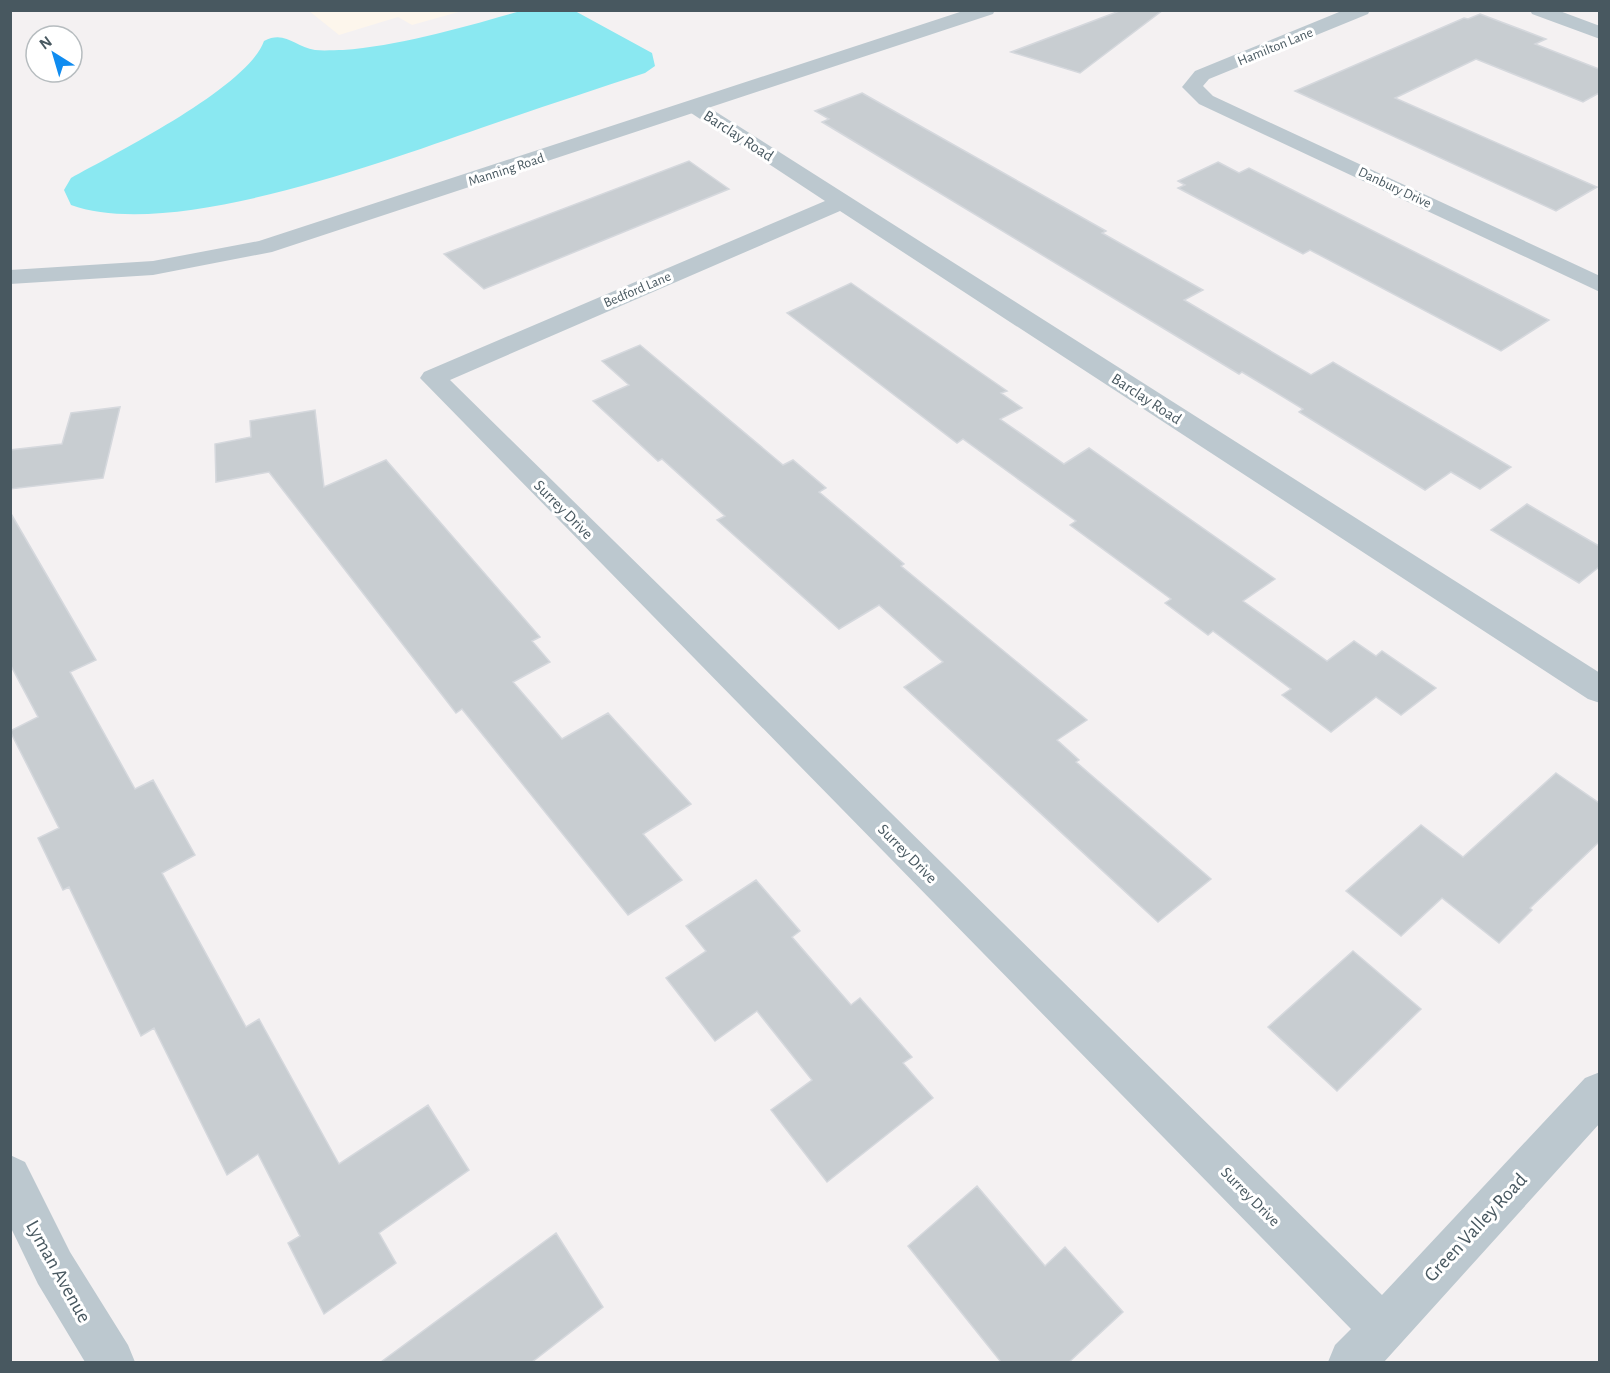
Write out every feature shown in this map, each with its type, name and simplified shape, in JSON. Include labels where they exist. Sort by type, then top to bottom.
[{"type":"street","name":"Manning Road","points":[[12,278],[153,268],[264,247],[986,10]]},
{"type":"street","name":"Hamilton Lane","points":[[1192,87],[1202,75],[1361,10]]},
{"type":"street","points":[[1539,10],[1599,33]]},
{"type":"street","name":"Danbury Drive","points":[[1192,87],[1206,100],[1599,285]]},
{"type":"street","name":"Barclay Road","points":[[695,107],[1599,690]]},
{"type":"street","name":"Bedford Lane","points":[[433,378],[843,201]]},
{"type":"street","name":"Surrey Drive","points":[[433,378],[1383,1328]]},
{"type":"street","name":"Green Valley Road","points":[[1352,1362],[1599,1092]]},
{"type":"street","name":"Lyman Avenue","points":[[10,1177],[54,1268],[111,1362]]},
{"type":"shaded area","points":[[309,11],[462,11],[412,25],[398,17],[339,35]]},
{"type":"water","points":[[524,10],[575,11],[652,53],[655,66],[645,73],[334,177],[276,193],[219,205],[163,213],[113,213],[71,205],[64,190],[71,178],[148,136],[208,98],[253,59],[264,41],[271,38],[284,38],[318,50],[365,48],[434,34]]},
{"type":"building","points":[[1122,10],[1163,10],[1080,73],[1011,52]]},
{"type":"building","points":[[1480,14],[1546,39],[1535,44],[1599,69],[1599,93],[1583,102],[1476,59],[1395,98],[1597,187],[1556,211],[1295,91],[1464,18],[1468,19]]},
{"type":"building","points":[[862,93],[1106,231],[1102,233],[1203,290],[1184,300],[1311,375],[1333,362],[1511,467],[1480,489],[1451,472],[1425,490],[1299,412],[1303,409],[1242,372],[1239,374],[822,122],[829,119],[815,111]]},
{"type":"building","points":[[689,161],[729,189],[484,289],[444,254]]},
{"type":"building","points":[[1218,162],[1239,173],[1249,168],[1549,320],[1501,351],[1310,250],[1303,254],[1178,188],[1185,185],[1178,181]]},
{"type":"building","points":[[851,283],[1007,391],[1001,393],[1022,408],[1000,419],[1064,464],[1089,448],[1275,579],[1243,601],[1327,661],[1354,641],[1376,656],[1382,651],[1436,688],[1401,715],[1376,697],[1331,732],[1282,695],[1291,689],[1213,631],[1208,635],[1165,603],[1171,599],[1070,525],[1076,521],[963,439],[957,443],[787,313]]},
{"type":"building","points":[[640,345],[783,465],[793,460],[826,488],[819,492],[904,564],[901,566],[1087,720],[1057,740],[1079,760],[1076,762],[1211,879],[1158,922],[904,687],[943,662],[879,605],[839,629],[717,520],[725,516],[662,459],[658,461],[593,401],[629,385],[602,361]]},
{"type":"building","points":[[120,407],[103,478],[10,489],[10,450],[62,444],[71,413]]},
{"type":"building","points":[[315,410],[324,487],[386,460],[540,637],[532,641],[550,662],[513,682],[562,739],[608,713],[691,804],[643,834],[682,880],[628,915],[462,709],[456,713],[269,472],[216,482],[215,444],[251,437],[250,421]]},
{"type":"building","points":[[1527,504],[1599,546],[1599,567],[1579,583],[1491,530]]},
{"type":"building","points":[[10,512],[96,660],[70,672],[135,789],[153,780],[195,855],[162,873],[246,1027],[259,1019],[339,1164],[428,1105],[469,1170],[379,1233],[396,1263],[324,1314],[288,1243],[300,1236],[258,1154],[227,1175],[154,1028],[141,1036],[69,887],[63,890],[38,838],[59,828],[10,731],[38,717],[10,664]]},
{"type":"building","points":[[1556,773],[1599,803],[1599,842],[1530,908],[1532,910],[1499,943],[1442,898],[1401,936],[1346,891],[1421,825],[1463,857]]},
{"type":"building","points":[[756,880],[800,931],[792,937],[851,1005],[860,998],[912,1057],[903,1063],[933,1098],[827,1182],[771,1110],[812,1080],[757,1011],[715,1041],[666,978],[706,951],[686,926]]},
{"type":"building","points":[[1353,951],[1421,1009],[1337,1091],[1268,1027]]},
{"type":"building","points":[[977,1186],[1045,1266],[1065,1247],[1123,1312],[1069,1362],[1001,1362],[908,1246]]},
{"type":"building","points":[[556,1233],[603,1307],[532,1362],[381,1362]]}]
